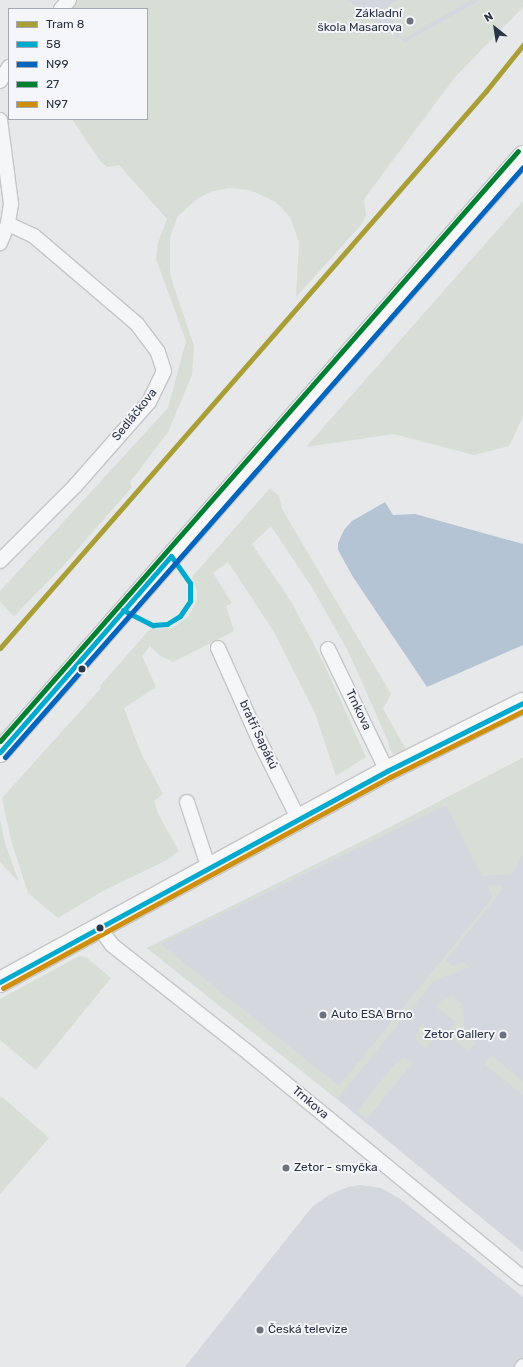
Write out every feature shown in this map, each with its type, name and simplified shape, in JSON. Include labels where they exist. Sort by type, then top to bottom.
[{"type":"street","points":[[62,8],[68,0]]},
{"type":"street","points":[[0,81],[8,69]]},
{"type":"street","points":[[0,120],[11,194],[8,224],[0,243]]},
{"type":"street","points":[[0,752],[523,156]]},
{"type":"street","name":"Sedláčkova","points":[[0,561],[75,486],[149,402],[164,372],[158,352],[137,324],[34,236],[8,224]]},
{"type":"street","name":"bratří Sapáků","points":[[218,648],[261,744],[300,820]]},
{"type":"street","name":"Trnkova","points":[[328,649],[387,771]]},
{"type":"street","points":[[0,982],[99,927],[300,820],[387,771],[523,703]]},
{"type":"street","points":[[187,802],[209,869]]},
{"type":"street","name":"Trnkova","points":[[99,927],[112,945],[250,1054],[523,1278]]},
{"type":"shaded area","points":[[78,0],[347,0],[405,43],[481,0],[523,0],[523,7],[455,77],[364,199],[366,216],[360,226],[296,297],[299,242],[290,217],[276,202],[250,190],[229,188],[213,191],[198,198],[178,216],[170,237],[170,275],[194,346],[192,375],[168,432],[130,482],[132,487],[64,565],[14,616],[0,602],[0,591],[168,408],[186,341],[156,259],[158,243],[167,219],[119,165],[107,167],[101,162],[73,120],[148,120],[148,8],[71,8]]},
{"type":"shaded area","name":"Základní škola Masarova","points":[[347,0],[481,0],[405,43]]},
{"type":"shaded area","points":[[398,0],[471,0],[403,39],[385,8]]},
{"type":"shaded area","points":[[523,201],[523,416],[509,446],[474,455],[394,434],[306,447]]},
{"type":"shaded area","points":[[270,488],[279,496],[282,509],[391,694],[383,709],[407,751],[393,754],[389,748],[388,741],[349,653],[313,589],[271,526],[252,544],[292,603],[324,664],[366,757],[336,776],[315,713],[274,632],[228,562],[213,573],[232,603],[226,606],[234,631],[173,662],[159,655],[150,646],[142,656],[156,687],[124,708],[141,753],[163,794],[154,801],[158,814],[179,851],[167,860],[103,891],[58,918],[28,893],[11,840],[2,798],[101,688],[100,686],[150,629],[172,628],[188,617],[197,600],[197,591],[192,577]]},
{"type":"shaded area","points":[[523,758],[523,1252],[337,1099],[147,948],[371,837]]},
{"type":"shaded area","points":[[523,758],[523,854],[512,874],[482,876],[446,805],[161,944],[339,1086],[493,897],[487,886],[502,886],[503,889],[446,960],[452,966],[464,962],[470,967],[434,981],[337,1099],[147,948],[371,837]]},
{"type":"shaded area","points":[[0,820],[5,843],[19,882],[0,862]]},
{"type":"shaded area","points":[[79,956],[86,957],[111,978],[36,1070],[0,1040],[0,999]]},
{"type":"shaded area","points":[[453,996],[462,1003],[465,1031],[475,1043],[468,1051],[446,1034],[456,1022],[436,1007],[442,1000]]},
{"type":"shaded area","points":[[422,1024],[436,1035],[425,1049],[415,1038]]},
{"type":"shaded area","points":[[491,1055],[523,1081],[523,1095],[484,1064]]},
{"type":"shaded area","points":[[404,1058],[413,1062],[367,1119],[357,1111],[395,1063]]},
{"type":"shaded area","points":[[1,1096],[49,1138],[0,1194],[0,1098]]},
{"type":"shaded area","points":[[361,1185],[381,1188],[399,1198],[523,1297],[523,1367],[185,1367],[312,1207],[329,1195],[348,1187]]},
{"type":"water","points":[[385,502],[393,515],[415,514],[523,544],[523,645],[427,687],[353,577],[338,550],[338,543],[344,530],[352,521]]},
{"type":"tram line","name":"8","points":[[0,648],[486,91],[523,45]]},
{"type":"transit line","name":"27","points":[[0,741],[518,151]]},
{"type":"transit line","name":"N99","points":[[5,757],[523,167]]},
{"type":"transit line","name":"58","points":[[123,610],[153,625],[167,624],[180,616],[190,601],[190,583],[171,556]]},
{"type":"transit line","name":"58","points":[[0,752],[171,556]]},
{"type":"transit line","name":"58","points":[[0,982],[387,771],[523,703]]},
{"type":"transit line","name":"N97","points":[[3,988],[390,777],[523,711]]},
{"type":"place","name":"Základní škola Masarova","points":[[410,21]]},
{"type":"place","name":"Auto ESA Brno","points":[[323,1015]]},
{"type":"place","name":"Zetor Gallery","points":[[503,1035]]},
{"type":"place","name":"Zetor - smyčka","points":[[286,1168]]},
{"type":"place","name":"Česká televize","points":[[260,1330]]}]
